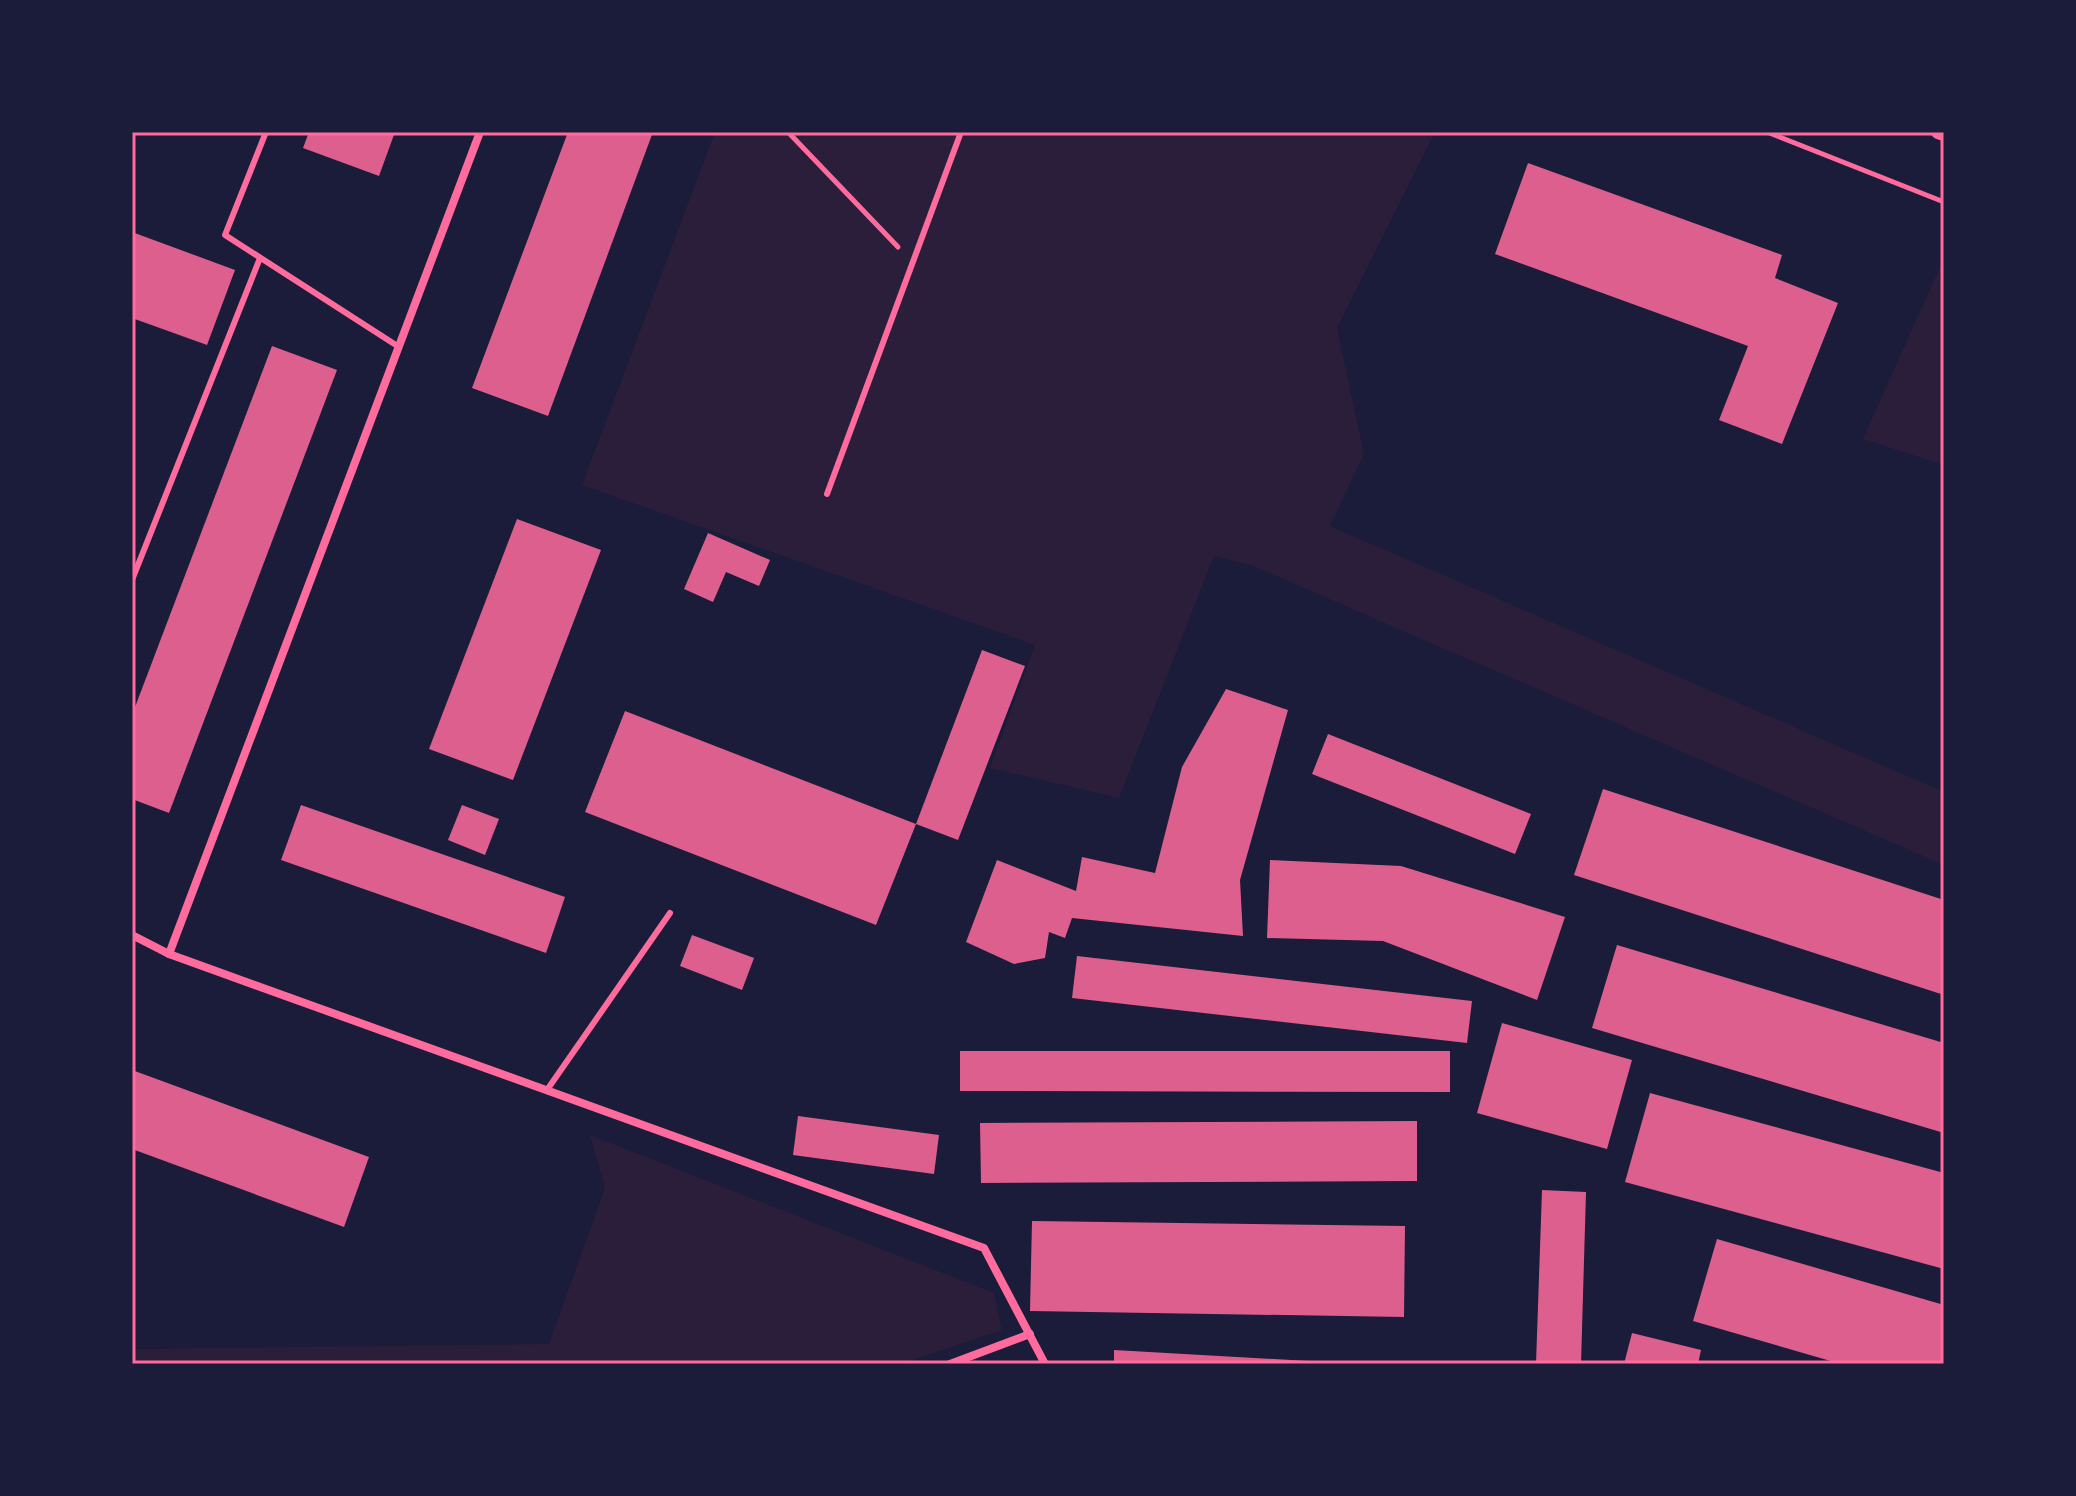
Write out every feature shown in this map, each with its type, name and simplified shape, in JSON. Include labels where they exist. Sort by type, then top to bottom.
[{"type":"street","points":[[169,954],[480,132]]},
{"type":"street","points":[[1938,132],[1944,134]]},
{"type":"street","points":[[132,935],[169,954],[984,1248],[1045,1364]]},
{"type":"street","points":[[950,1364],[1030,1334]]},
{"type":"lane","points":[[266,132],[225,235],[399,347]]},
{"type":"lane","points":[[827,494],[961,132]]},
{"type":"lane","points":[[132,580],[260,258]]},
{"type":"lane","points":[[547,1090],[670,913]]},
{"type":"path","points":[[788,132],[913,262]]},
{"type":"path","points":[[1767,132],[1944,202]]},
{"type":"shaded area","points":[[715,132],[1435,132],[1337,328],[1364,454],[1330,526],[1944,792],[1944,865],[1253,566],[1214,556],[1119,798],[990,768],[1035,645],[582,485]]},
{"type":"shaded area","points":[[1944,258],[1944,465],[1863,439]]},
{"type":"shaded area","points":[[590,1135],[994,1293],[1002,1330],[901,1364],[132,1364],[132,1349],[549,1344],[605,1188]]},
{"type":"building","points":[[309,132],[395,132],[379,176],[303,148]]},
{"type":"building","points":[[568,132],[653,132],[548,416],[472,388]]},
{"type":"building","points":[[1528,163],[1782,255],[1775,278],[1838,303],[1782,444],[1719,420],[1748,346],[1495,254]]},
{"type":"building","points":[[132,232],[235,270],[207,345],[132,318]]},
{"type":"building","points":[[272,346],[337,370],[169,813],[132,799],[132,715]]},
{"type":"building","points":[[517,519],[601,550],[513,780],[429,749]]},
{"type":"building","points":[[708,533],[770,560],[759,586],[726,572],[713,602],[684,589]]},
{"type":"building","points":[[982,650],[1025,666],[958,840],[916,824]]},
{"type":"building","points":[[1226,689],[1288,710],[1240,880],[1243,936],[1072,918],[1065,938],[1049,932],[1045,958],[1014,964],[966,942],[997,860],[1076,891],[1082,857],[1155,873],[1182,767]]},
{"type":"building","points":[[625,711],[916,824],[876,925],[585,812]]},
{"type":"building","points":[[1328,734],[1531,814],[1515,854],[1312,774]]},
{"type":"building","points":[[1603,789],[1944,900],[1944,995],[1574,875]]},
{"type":"building","points":[[301,805],[565,897],[546,953],[281,860]]},
{"type":"building","points":[[462,805],[499,819],[485,855],[448,840]]},
{"type":"building","points":[[1270,860],[1401,866],[1565,917],[1537,1000],[1383,941],[1267,938]]},
{"type":"building","points":[[692,935],[754,958],[742,990],[680,966]]},
{"type":"building","points":[[1617,945],[1944,1043],[1944,1133],[1592,1028]]},
{"type":"building","points":[[1077,956],[1472,1001],[1467,1043],[1072,998]]},
{"type":"building","points":[[1502,1023],[1632,1060],[1607,1149],[1477,1113]]},
{"type":"building","points":[[960,1051],[1450,1051],[1450,1092],[960,1091]]},
{"type":"building","points":[[132,1070],[369,1157],[344,1227],[132,1149]]},
{"type":"building","points":[[1650,1093],[1944,1173],[1944,1269],[1625,1182]]},
{"type":"building","points":[[798,1116],[939,1135],[934,1174],[793,1155]]},
{"type":"building","points":[[1417,1121],[1417,1181],[981,1183],[980,1123]]},
{"type":"building","points":[[1542,1190],[1586,1192],[1581,1364],[1536,1364]]},
{"type":"building","points":[[1032,1221],[1405,1226],[1404,1317],[1030,1311]]},
{"type":"building","points":[[1717,1239],[1944,1305],[1944,1364],[1841,1364],[1693,1321]]},
{"type":"building","points":[[1632,1333],[1701,1350],[1698,1364],[1624,1364]]},
{"type":"building","points":[[1114,1350],[1326,1362],[1326,1364],[1114,1364]]}]
